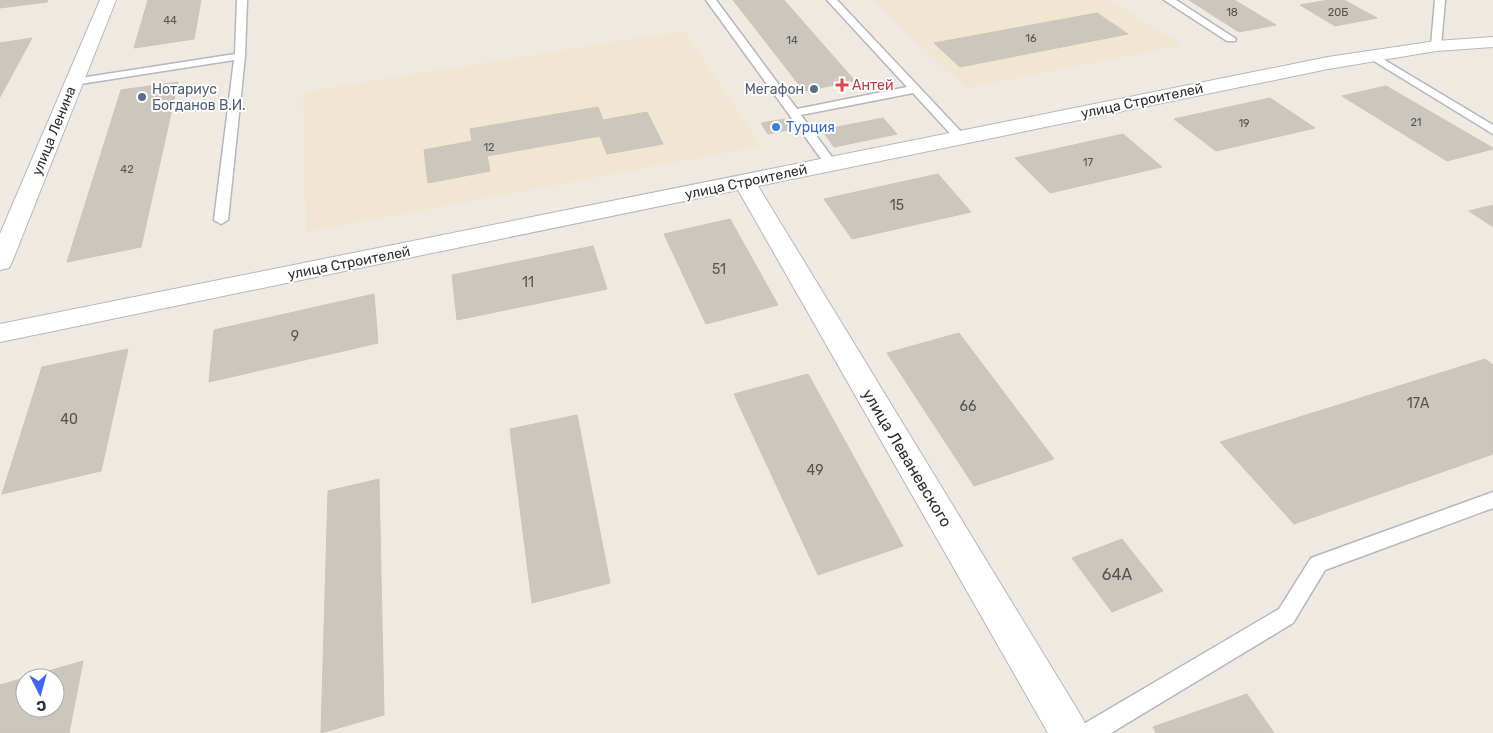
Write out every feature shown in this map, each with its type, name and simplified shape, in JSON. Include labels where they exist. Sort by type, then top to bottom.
[{"type":"street","name":"улица Ленина","points":[[0,262],[108,0]]},
{"type":"street","name":"улица Строителей","points":[[0,333],[1318,65],[1436,46],[1493,42]]},
{"type":"street","name":"улица Леваневского","points":[[745,183],[1069,733]]},
{"type":"lane","points":[[221,220],[240,56],[242,0]]},
{"type":"lane","points":[[711,0],[830,164]]},
{"type":"lane","points":[[832,0],[961,138]]},
{"type":"lane","points":[[1169,0],[1231,39]]},
{"type":"lane","points":[[1436,46],[1440,0]]},
{"type":"lane","points":[[74,82],[240,56]]},
{"type":"lane","points":[[1373,56],[1493,130]]},
{"type":"lane","points":[[794,113],[916,90]]},
{"type":"lane","points":[[1090,733],[1286,616],[1318,564],[1493,500]]},
{"type":"shaded area","points":[[872,0],[1109,0],[1182,45],[966,88]]},
{"type":"shaded area","points":[[684,31],[761,146],[306,232],[303,92]]},
{"type":"building","points":[[0,0],[48,0],[47,2],[0,8]]},
{"type":"building","points":[[148,0],[201,0],[194,39],[134,48]]},
{"type":"building","points":[[733,0],[784,0],[855,81],[804,91]]},
{"type":"building","points":[[1189,0],[1234,0],[1276,25],[1239,32]]},
{"type":"building","points":[[1329,0],[1344,0],[1377,18],[1335,26],[1300,5]]},
{"type":"building","points":[[1097,13],[1128,34],[960,67],[934,43]]},
{"type":"building","points":[[32,38],[0,97],[0,43]]},
{"type":"building","points":[[178,82],[141,247],[67,262],[121,90]]},
{"type":"building","points":[[1386,86],[1493,149],[1447,161],[1342,96]]},
{"type":"building","points":[[1270,98],[1315,128],[1216,151],[1174,119]]},
{"type":"building","points":[[598,107],[603,120],[647,112],[663,144],[607,154],[600,136],[487,156],[490,171],[428,183],[424,150],[472,141],[470,129]]},
{"type":"building","points":[[883,118],[897,134],[834,147],[822,130]]},
{"type":"building","points":[[785,119],[792,129],[768,134],[761,123]]},
{"type":"building","points":[[1123,134],[1162,167],[1050,193],[1015,158]]},
{"type":"building","points":[[938,174],[971,212],[852,239],[824,199]]},
{"type":"building","points":[[1493,205],[1493,227],[1469,211]]},
{"type":"building","points":[[730,219],[778,305],[706,324],[664,234]]},
{"type":"building","points":[[593,246],[607,289],[457,320],[452,275]]},
{"type":"building","points":[[374,294],[378,343],[209,382],[214,330]]},
{"type":"building","points":[[959,333],[1054,459],[974,486],[887,353]]},
{"type":"building","points":[[128,349],[101,471],[2,494],[42,367]]},
{"type":"building","points":[[1485,359],[1493,365],[1493,454],[1294,524],[1220,442]]},
{"type":"building","points":[[808,374],[903,546],[818,575],[734,394]]},
{"type":"building","points":[[577,415],[610,583],[532,603],[510,429]]},
{"type":"building","points":[[379,479],[384,715],[321,733],[328,491]]},
{"type":"building","points":[[1122,539],[1163,591],[1112,612],[1072,558]]},
{"type":"building","points":[[83,661],[69,733],[0,733],[0,685],[15,681],[15,718],[65,718],[65,668],[59,668]]},
{"type":"building","points":[[1247,694],[1274,733],[1156,733],[1153,727]]},
{"type":"place","name":"Антей","points":[[842,85]]},
{"type":"place","name":"Мегафон","points":[[814,89]]},
{"type":"place","name":"Нотариус Богданов В.И.","points":[[142,97]]},
{"type":"place","name":"Турция","points":[[776,127]]}]
